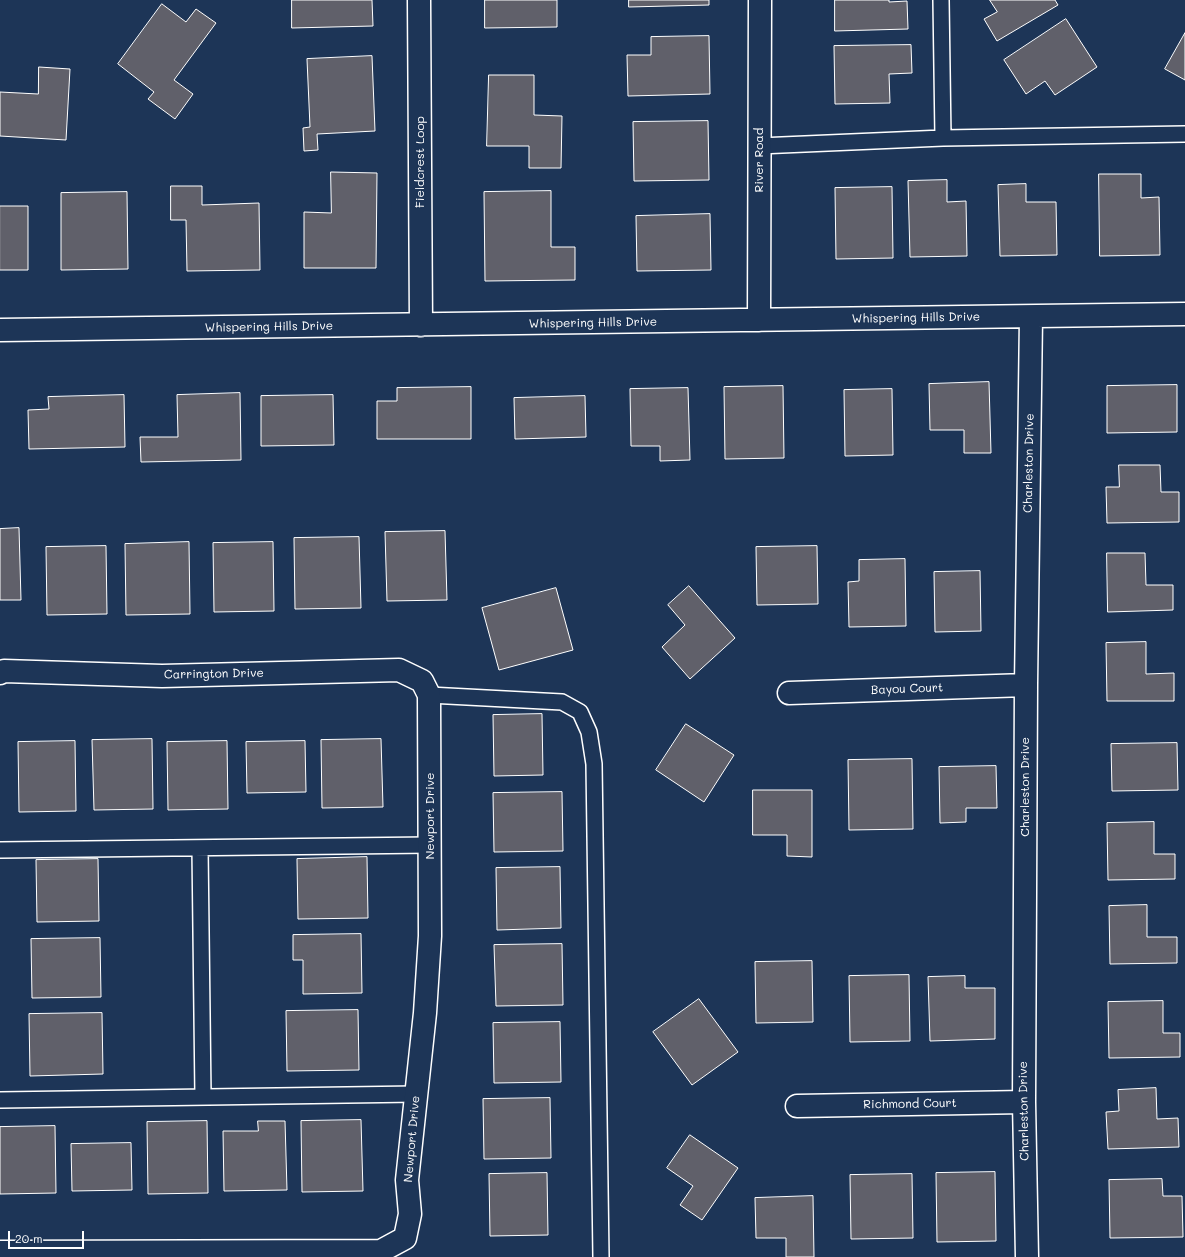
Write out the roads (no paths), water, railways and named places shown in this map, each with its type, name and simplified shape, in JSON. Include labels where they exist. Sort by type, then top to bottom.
[{"type":"street","name":"Fieldcrest Loop","points":[[419,0],[421,325]]},
{"type":"street","name":"River Road","points":[[759,320],[760,0]]},
{"type":"street","name":"Whispering Hills Drive","points":[[0,330],[1185,314]]},
{"type":"street","name":"Charleston Drive","points":[[1027,1257],[1024,1102],[1026,685],[1031,317]]},
{"type":"street","name":"Carrington Drive","points":[[2,672],[162,676],[399,670],[426,688]]},
{"type":"street","name":"Bayou Court","points":[[789,693],[1026,685]]},
{"type":"street","name":"Newport Drive","points":[[0,1252],[381,1251],[405,1238],[410,1214],[407,1180],[426,1013],[430,936],[430,845],[426,688]]},
{"type":"street","name":"Richmond Court","points":[[797,1106],[1024,1102]]},
{"type":"lane","points":[[941,0],[943,138]]},
{"type":"lane","points":[[759,146],[943,138],[1185,134]]},
{"type":"lane","points":[[426,688],[562,702],[580,712],[589,732],[594,772],[601,1257]]},
{"type":"lane","points":[[0,850],[430,845]]},
{"type":"lane","points":[[200,848],[203,1097]]},
{"type":"lane","points":[[0,1100],[416,1094]]}]
